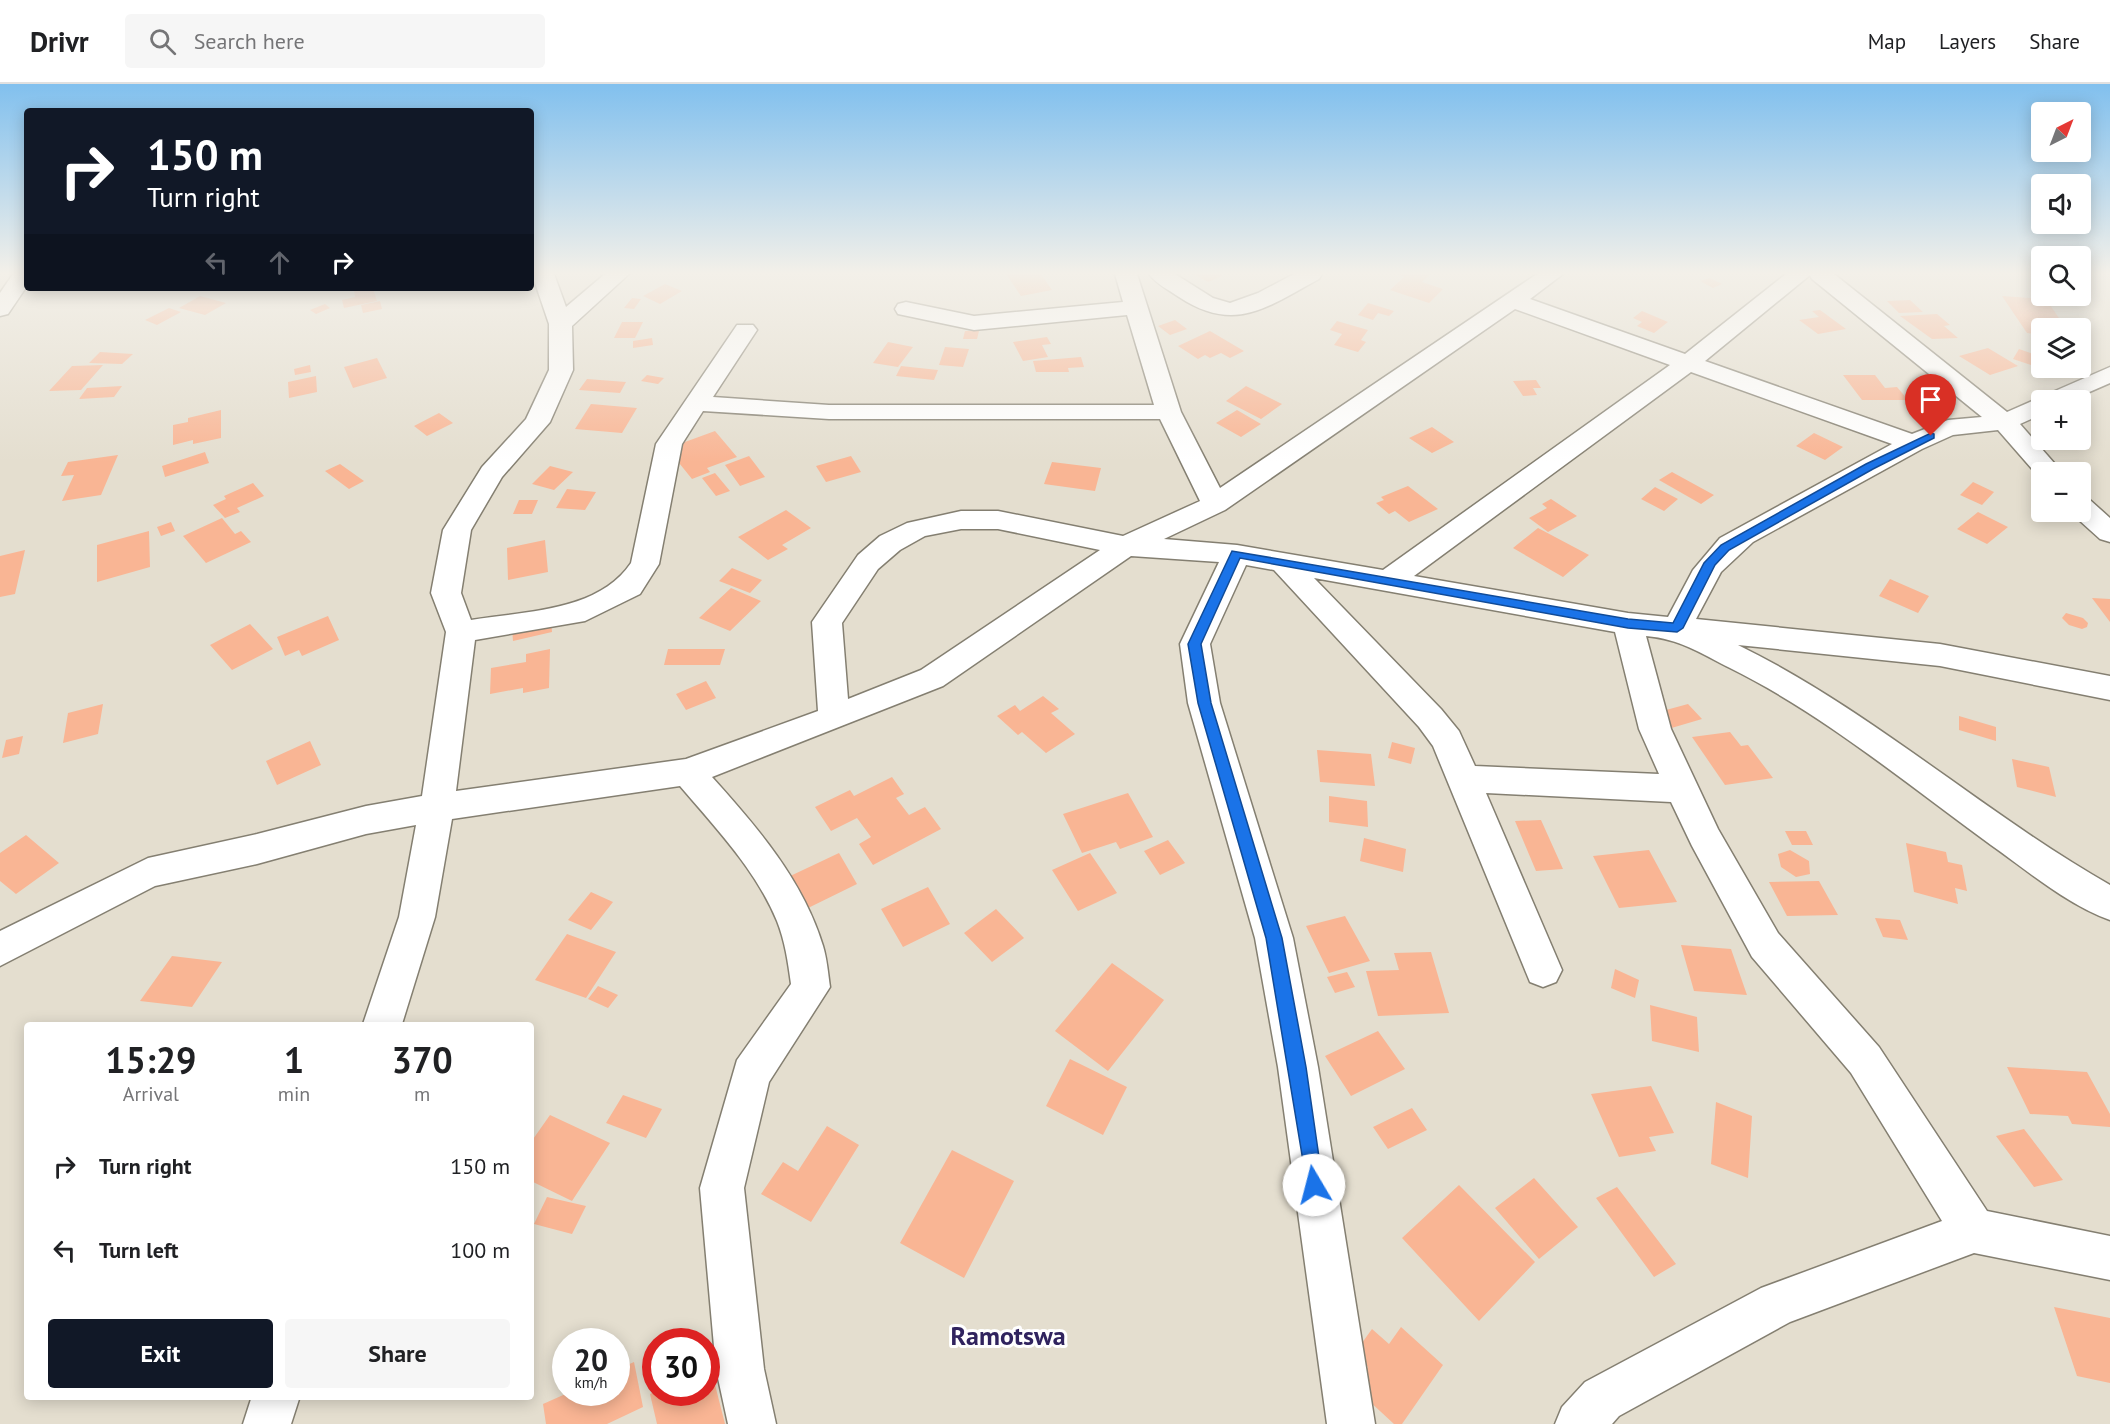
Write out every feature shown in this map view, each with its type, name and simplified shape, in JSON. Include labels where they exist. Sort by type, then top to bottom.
[{"type":"street","points":[[384,1022],[417,917],[437,807],[461,632],[446,593],[457,530],[491,473],[537,422],[561,370],[560,337]]},
{"type":"street","points":[[461,632],[585,611],[630,587],[645,564],[669,444],[694,403],[740,337]]},
{"type":"street","points":[[1146,337],[1169,412],[1215,504]]},
{"type":"street","points":[[0,949],[148,873],[257,849],[366,819],[688,772],[834,718],[932,678],[1126,546],[1215,504],[1462,337]]},
{"type":"street","points":[[1612,337],[1913,443]]},
{"type":"street","points":[[1389,580],[1688,364],[1722,337]]},
{"type":"street","points":[[1898,337],[2004,422],[2040,462]]},
{"type":"street","points":[[2074,390],[2110,374]]},
{"type":"street","points":[[694,403],[829,412],[1169,412]]},
{"type":"street","points":[[1677,628],[1710,563],[1725,548],[1913,443],[1948,428],[2004,422],[2031,410]]},
{"type":"street","points":[[2091,503],[2110,509]]},
{"type":"street","points":[[2091,516],[2110,533]]},
{"type":"street","points":[[834,718],[827,622],[868,562],[890,543],[917,529],[962,520],[989,520],[1080,535],[1126,546],[1237,554],[1282,561],[1628,624],[1940,655],[2110,688]]},
{"type":"street","points":[[1237,554],[1194,644],[1204,703],[1274,938],[1298,1067],[1351,1424]]},
{"type":"street","points":[[1282,561],[1430,718],[1447,740],[1543,970]]},
{"type":"street","points":[[1628,624],[1655,729],[1704,836],[1765,945],[1864,1060],[1974,1231]]},
{"type":"street","points":[[1677,628],[1766,672],[1848,724],[2059,874],[2110,904]]},
{"type":"street","points":[[688,772],[753,848],[783,897],[804,945],[811,987],[750,1074],[722,1188],[740,1369],[752,1424]]},
{"type":"street","points":[[1462,779],[1683,789]]},
{"type":"street","points":[[1579,1424],[1602,1399],[1777,1304],[1974,1231],[2110,1258]]},
{"type":"street","points":[[267,1424],[275,1400]]},
{"type":"building","points":[[615,337],[636,337],[635,338]]},
{"type":"building","points":[[964,337],[978,337],[977,339],[963,339]]},
{"type":"building","points":[[1047,337],[1051,344],[1042,345],[1048,357],[1023,361],[1013,342]]},
{"type":"building","points":[[1198,337],[1219,337],[1244,351],[1230,358],[1221,353],[1210,358],[1205,355],[1198,359],[1178,346]]},
{"type":"building","points":[[1340,337],[1363,337],[1361,340],[1366,342],[1358,352],[1334,345]]},
{"type":"building","points":[[1929,337],[1958,338],[1932,339]]},
{"type":"building","points":[[652,338],[653,345],[633,348],[633,341]]},
{"type":"building","points":[[888,342],[913,347],[898,367],[873,363]]},
{"type":"building","points":[[945,347],[969,349],[963,367],[939,365]]},
{"type":"building","points":[[1988,348],[2018,366],[1990,375],[1959,356]]},
{"type":"building","points":[[2019,349],[2031,353],[2031,365],[2013,359]]},
{"type":"building","points":[[100,352],[133,354],[122,364],[89,363]]},
{"type":"building","points":[[1081,357],[1084,367],[1068,368],[1069,372],[1036,372],[1033,361]]},
{"type":"building","points":[[377,358],[387,378],[353,388],[344,367]]},
{"type":"building","points":[[103,365],[81,390],[49,391],[72,366]]},
{"type":"building","points":[[310,365],[311,372],[295,375],[294,369]]},
{"type":"building","points":[[901,366],[938,370],[934,380],[896,376]]},
{"type":"building","points":[[647,375],[664,378],[658,384],[641,381]]},
{"type":"building","points":[[1843,375],[1875,375],[1885,388],[1897,387],[1908,400],[1862,400]]},
{"type":"building","points":[[316,376],[317,392],[289,398],[288,382]]},
{"type":"building","points":[[587,379],[626,382],[620,393],[579,390]]},
{"type":"building","points":[[1536,380],[1541,388],[1533,388],[1537,395],[1523,396],[1513,381]]},
{"type":"building","points":[[122,386],[114,397],[79,399],[87,388]]},
{"type":"building","points":[[1246,386],[1282,404],[1261,419],[1226,401]]},
{"type":"building","points":[[591,404],[637,408],[622,433],[575,429]]},
{"type":"building","points":[[221,410],[221,438],[193,444],[193,440],[173,445],[173,425],[188,422],[188,418]]},
{"type":"building","points":[[1237,410],[1261,424],[1241,437],[1216,423]]},
{"type":"building","points":[[439,413],[453,423],[427,436],[414,426]]},
{"type":"building","points":[[1432,427],[1454,442],[1432,453],[1409,438]]},
{"type":"building","points":[[715,431],[737,457],[707,468],[710,472],[692,479],[671,453],[674,446]]},
{"type":"building","points":[[1814,433],[1843,447],[1825,460],[1796,446]]},
{"type":"building","points":[[205,452],[209,463],[165,477],[162,466]]},
{"type":"building","points":[[118,455],[101,495],[62,501],[74,475],[61,476],[68,462]]},
{"type":"building","points":[[749,456],[765,477],[740,486],[725,465]]},
{"type":"building","points":[[851,456],[861,472],[826,482],[816,466]]},
{"type":"building","points":[[1052,462],[1101,468],[1095,491],[1044,484]]},
{"type":"building","points":[[340,464],[364,481],[349,489],[325,471]]},
{"type":"building","points":[[550,466],[573,472],[554,490],[532,484]]},
{"type":"building","points":[[1672,472],[1714,495],[1701,504],[1659,480]]},
{"type":"building","points":[[715,473],[730,491],[716,496],[702,478]]},
{"type":"building","points":[[1973,482],[1994,492],[1982,505],[1960,495]]},
{"type":"building","points":[[253,483],[264,496],[237,508],[240,512],[225,518],[213,505],[226,499],[224,496]]},
{"type":"building","points":[[1408,486],[1438,509],[1409,522],[1395,511],[1389,514],[1376,503],[1384,500],[1381,497]]},
{"type":"building","points":[[1655,487],[1678,499],[1664,511],[1641,499]]},
{"type":"building","points":[[567,489],[596,492],[585,510],[556,508]]},
{"type":"building","points":[[1551,499],[1577,516],[1548,532],[1529,518],[1547,508],[1542,504]]},
{"type":"building","points":[[519,500],[538,500],[532,514],[513,514]]},
{"type":"building","points":[[786,510],[811,528],[782,545],[788,549],[768,560],[738,537]]},
{"type":"building","points":[[1978,512],[2008,527],[1987,544],[1957,529]]},
{"type":"building","points":[[222,518],[235,534],[241,531],[251,542],[206,563],[183,536]]},
{"type":"building","points":[[171,522],[175,531],[161,536],[157,527]]},
{"type":"building","points":[[1538,528],[1589,555],[1563,577],[1513,548]]},
{"type":"building","points":[[149,531],[150,567],[97,582],[97,545]]},
{"type":"building","points":[[545,540],[548,572],[508,580],[507,548]]},
{"type":"building","points":[[25,550],[15,594],[0,597],[0,556]]},
{"type":"building","points":[[732,568],[762,580],[750,593],[719,581]]},
{"type":"building","points":[[1890,579],[1929,596],[1918,613],[1879,596]]},
{"type":"building","points":[[731,588],[761,601],[730,631],[699,618]]},
{"type":"building","points":[[2092,598],[2110,599],[2110,622]]},
{"type":"building","points":[[2066,613],[2083,618],[2088,623],[2087,627],[2082,629],[2069,625],[2062,618]]},
{"type":"building","points":[[328,616],[339,640],[302,656],[299,650],[285,656],[277,637]]},
{"type":"building","points":[[551,621],[552,632],[513,641],[512,629]]},
{"type":"building","points":[[250,624],[273,649],[232,670],[210,645]]},
{"type":"building","points":[[550,649],[549,688],[523,693],[523,688],[490,694],[491,668],[526,662],[526,654]]},
{"type":"building","points":[[668,649],[725,649],[720,665],[664,665]]},
{"type":"building","points":[[706,681],[716,698],[686,710],[676,694]]},
{"type":"building","points":[[1043,696],[1059,709],[1051,713],[1075,734],[1046,753],[1022,732],[1018,735],[997,716],[1015,705],[1020,711]]},
{"type":"building","points":[[103,704],[98,734],[63,743],[68,713]]},
{"type":"building","points":[[1688,704],[1702,719],[1668,729],[1655,713]]},
{"type":"building","points":[[1959,716],[1996,727],[1996,741],[1959,730]]},
{"type":"building","points":[[1730,732],[1741,746],[1748,745],[1773,778],[1725,785],[1692,737]]},
{"type":"building","points":[[23,736],[19,754],[2,758],[6,740]]},
{"type":"building","points":[[310,741],[321,765],[277,785],[266,761]]},
{"type":"building","points":[[1392,742],[1415,748],[1411,764],[1388,758]]},
{"type":"building","points":[[1317,750],[1371,754],[1375,786],[1320,782]]},
{"type":"building","points":[[2012,759],[2049,767],[2056,797],[2017,787]]},
{"type":"building","points":[[892,777],[904,794],[896,798],[909,815],[925,807],[941,829],[873,865],[859,844],[871,837],[857,818],[831,831],[815,807],[850,790],[854,796]]},
{"type":"building","points":[[1128,793],[1153,837],[1120,849],[1116,842],[1082,853],[1063,814]]},
{"type":"building","points":[[1329,796],[1367,801],[1368,827],[1329,822]]},
{"type":"building","points":[[1541,820],[1563,869],[1536,871],[1515,821]]},
{"type":"building","points":[[1785,831],[1806,831],[1813,845],[1792,845]]},
{"type":"building","points":[[26,835],[59,863],[16,894],[0,881],[0,853]]},
{"type":"building","points":[[1364,838],[1406,849],[1403,872],[1360,861]]},
{"type":"building","points":[[1168,840],[1185,863],[1160,875],[1144,851]]},
{"type":"building","points":[[1906,843],[1946,852],[1948,862],[1962,865],[1967,891],[1955,888],[1958,904],[1914,892]]},
{"type":"building","points":[[1649,850],[1677,902],[1619,908],[1593,856]]},
{"type":"building","points":[[1790,850],[1809,861],[1810,874],[1796,877],[1781,867],[1778,854]]},
{"type":"building","points":[[839,853],[857,884],[804,910],[786,878]]},
{"type":"building","points":[[1090,853],[1117,893],[1078,911],[1052,870]]},
{"type":"building","points":[[1819,881],[1838,915],[1787,916],[1769,882]]},
{"type":"building","points":[[928,887],[950,924],[903,947],[881,909]]},
{"type":"building","points":[[591,892],[613,902],[591,930],[568,920]]},
{"type":"building","points":[[996,909],[1024,938],[992,962],[964,933]]},
{"type":"building","points":[[1345,916],[1370,961],[1329,973],[1306,926]]},
{"type":"building","points":[[1875,918],[1900,920],[1908,940],[1883,937]]},
{"type":"building","points":[[567,934],[616,952],[586,998],[535,980]]},
{"type":"building","points":[[1681,945],[1731,949],[1747,995],[1694,991]]},
{"type":"building","points":[[1431,952],[1449,1013],[1378,1016],[1366,971],[1399,970],[1394,953]]},
{"type":"building","points":[[172,956],[222,962],[192,1007],[140,1001]]},
{"type":"building","points":[[1112,963],[1164,1000],[1108,1071],[1055,1031]]},
{"type":"building","points":[[1615,969],[1639,980],[1635,998],[1611,988]]},
{"type":"building","points":[[1347,972],[1355,987],[1335,993],[1327,977]]},
{"type":"building","points":[[598,986],[618,995],[608,1008],[588,999]]},
{"type":"building","points":[[1650,1005],[1697,1017],[1699,1052],[1652,1041]]},
{"type":"building","points":[[1378,1031],[1405,1069],[1351,1096],[1325,1056]]},
{"type":"building","points":[[1070,1059],[1127,1087],[1103,1135],[1046,1106]]},
{"type":"building","points":[[2007,1067],[2087,1072],[2110,1114],[2110,1127],[2072,1124],[2068,1116],[2030,1114]]},
{"type":"building","points":[[1651,1086],[1674,1133],[1649,1137],[1656,1151],[1619,1157],[1591,1094]]},
{"type":"building","points":[[623,1095],[662,1109],[646,1138],[606,1123]]},
{"type":"building","points":[[1716,1102],[1752,1116],[1748,1178],[1711,1164]]},
{"type":"building","points":[[1412,1108],[1427,1130],[1388,1149],[1373,1127]]},
{"type":"building","points":[[550,1115],[610,1143],[572,1201],[534,1182],[534,1138]]},
{"type":"building","points":[[827,1126],[859,1145],[811,1222],[761,1194],[783,1162],[798,1171]]},
{"type":"building","points":[[2024,1129],[2063,1180],[2034,1187],[1996,1136]]},
{"type":"building","points":[[952,1150],[1014,1181],[964,1278],[900,1243]]},
{"type":"building","points":[[1534,1178],[1578,1227],[1539,1259],[1495,1208]]},
{"type":"building","points":[[1459,1185],[1535,1262],[1479,1321],[1402,1238]]},
{"type":"building","points":[[1617,1187],[1676,1264],[1654,1277],[1596,1198]]},
{"type":"building","points":[[547,1197],[586,1206],[572,1234],[534,1224]]},
{"type":"building","points":[[2054,1307],[2110,1318],[2110,1383],[2077,1376]]},
{"type":"building","points":[[1401,1327],[1443,1365],[1402,1424],[1394,1424],[1354,1387],[1368,1367],[1354,1354],[1372,1329],[1389,1344]]},
{"type":"building","points":[[634,1362],[643,1407],[607,1424],[546,1424],[543,1404],[552,1400],[552,1406],[630,1406],[630,1364]]},
{"type":"building","points":[[720,1404],[725,1424],[657,1424],[653,1406]]},
{"type":"district","name":"Ramotswa","points":[[1008,1335]]},
{"type":"route","points":[[1314,1185],[1298,1067],[1274,938],[1204,703],[1194,644],[1237,554],[1628,624],[1677,628],[1710,563],[1725,548],[1869,466],[1931,436]]}]
